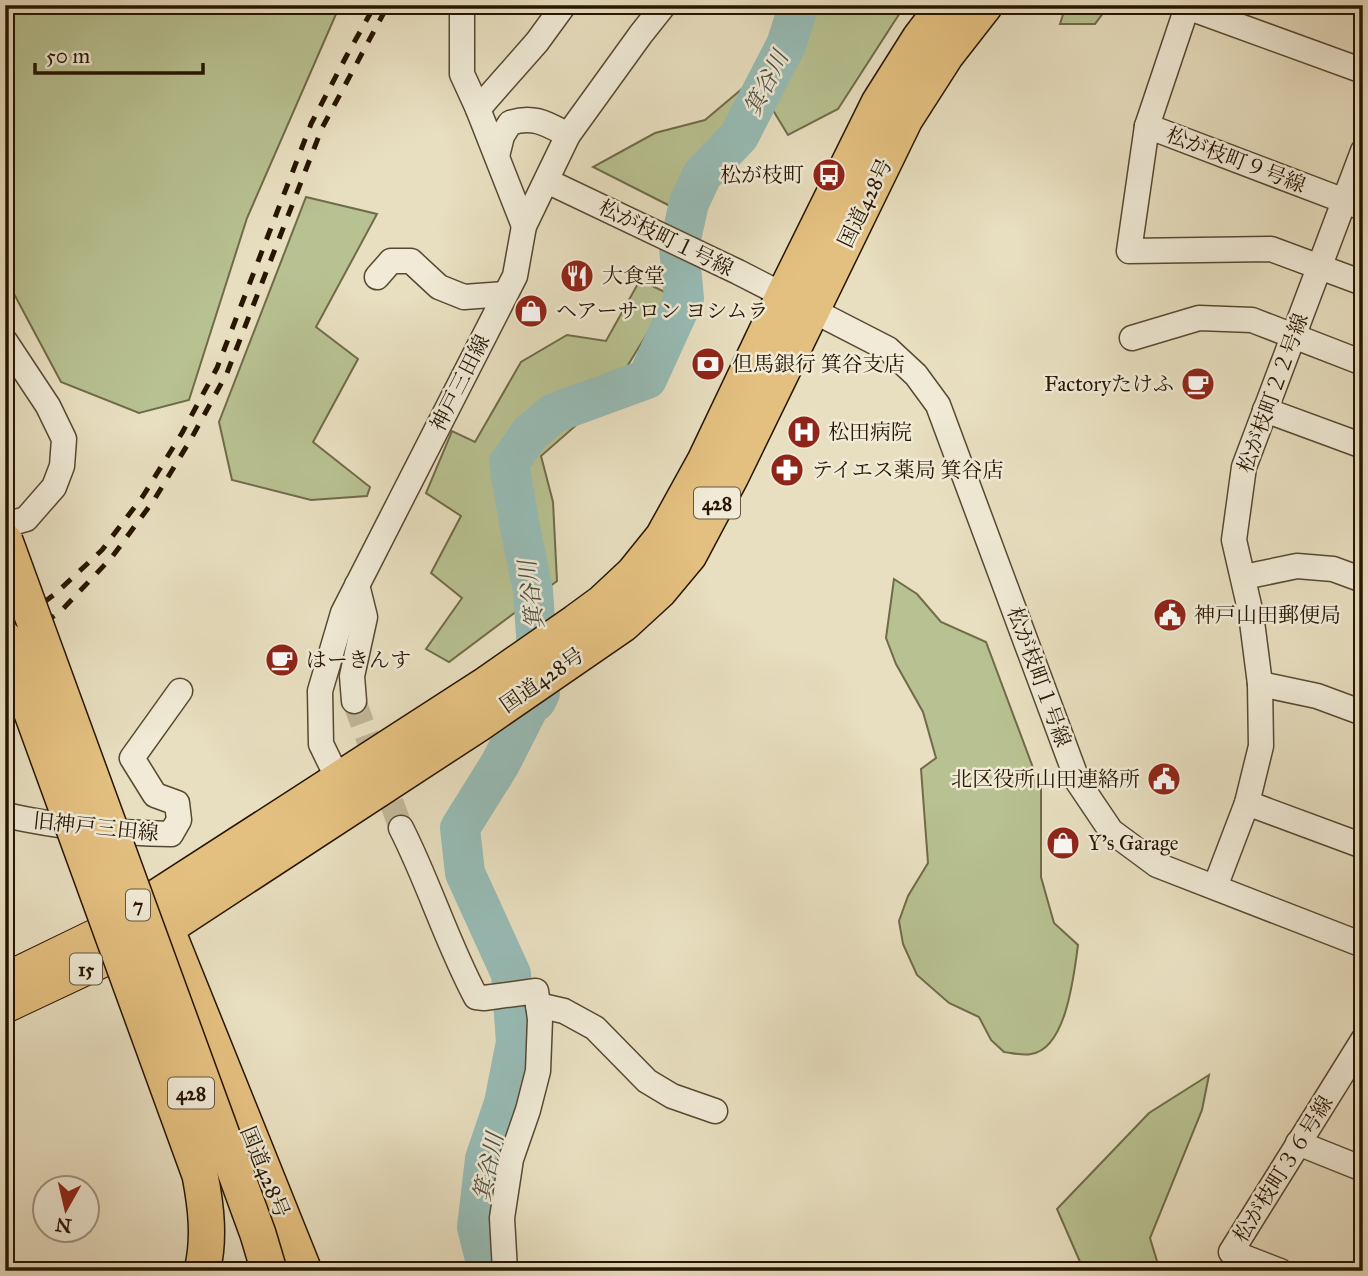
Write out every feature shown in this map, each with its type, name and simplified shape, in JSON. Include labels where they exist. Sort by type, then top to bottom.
[{"type":"highway","name":"国道428号","points":[[304,1271],[166,928],[478,724],[623,624],[659,591],[689,555],[732,476],[798,302],[879,103],[920,38],[945,5]]},
{"type":"highway","name":"国道428号","points":[[261,1271],[134,929],[338,781],[484,686],[576,622],[602,603],[634,573],[663,537],[905,119],[946,55],[985,5]]},
{"type":"highway","name":"7","points":[[5,541],[253,1220],[269,1271]]},
{"type":"highway","name":"7","points":[[13,620],[200,1175],[206,1226],[202,1271]]},
{"type":"main road","name":"15","points":[[5,979],[102,932],[166,928]]},
{"type":"main road","name":"15","points":[[5,1007],[99,963],[134,929]]},
{"type":"street","points":[[461,5],[463,74],[524,226]]},
{"type":"street","points":[[478,109],[537,42],[564,5]]},
{"type":"street","name":"神戸三田線","points":[[338,781],[320,744],[320,691],[343,613],[515,276],[524,226],[568,135],[664,5]]},
{"type":"street","name":"松が枝町９号線","points":[[1353,205],[1147,125],[1187,7],[1363,71]]},
{"type":"street","points":[[497,156],[502,136],[510,123],[523,119],[545,122],[568,135]]},
{"type":"street","points":[[1147,125],[1129,251],[1270,249],[1363,283]]},
{"type":"street","name":"松が枝町２２号線","points":[[1215,887],[1247,803],[1261,746],[1260,684],[1251,614],[1234,540],[1244,467],[1319,267],[1353,205],[1363,151]]},
{"type":"street","name":"松が枝町１号線","points":[[547,181],[738,272],[888,349],[916,375],[938,405],[1078,782],[1111,831],[1157,865],[1363,945]]},
{"type":"street","points":[[377,277],[391,261],[411,261],[439,286],[464,298],[505,294]]},
{"type":"street","points":[[1132,338],[1199,318],[1252,320],[1363,363]]},
{"type":"street","points":[[5,341],[48,406],[64,439],[62,466],[54,487],[26,519],[5,525]]},
{"type":"street","points":[[1265,410],[1363,446]]},
{"type":"street","points":[[1244,577],[1297,565],[1333,569],[1363,580]]},
{"type":"street","points":[[354,701],[352,676],[365,617],[357,585]]},
{"type":"street","points":[[13,620],[134,929]]},
{"type":"street","points":[[1260,684],[1317,695],[1363,713]]},
{"type":"street","name":"旧神戸三田線","points":[[5,815],[40,823],[144,834],[171,834],[179,820],[177,803],[155,795],[132,758],[180,691]]},
{"type":"street","points":[[1247,803],[1363,846]]},
{"type":"street","points":[[401,828],[419,863],[466,979],[476,997],[532,998],[564,1011],[595,1028],[647,1081],[672,1096],[715,1111]]},
{"type":"street","points":[[505,1271],[502,1218],[511,1159],[538,1071],[540,1019],[532,998]]},
{"type":"street","name":"松が枝町３６号線","points":[[1280,1271],[1231,1252],[1363,1040]]},
{"type":"street","points":[[1298,1143],[1363,1169]]},
{"type":"green space","points":[[5,5],[340,5],[247,218],[189,400],[139,413],[61,382],[5,277]]},
{"type":"green space","points":[[815,5],[905,5],[838,109],[788,135],[768,102],[738,122],[685,180],[676,209],[593,167],[655,133],[705,120],[756,77],[803,44]]},
{"type":"green space","points":[[1066,5],[1109,5],[1095,24],[1060,24]]},
{"type":"green space","points":[[306,197],[377,214],[316,327],[358,359],[313,442],[370,487],[367,496],[311,500],[232,480],[219,422]]},
{"type":"green space","points":[[640,280],[671,295],[628,365],[635,397],[582,420],[541,456],[553,502],[557,581],[449,662],[426,649],[462,598],[431,573],[461,516],[426,493],[452,431],[475,442],[521,362],[567,335],[606,341]]},
{"type":"green space","points":[[894,579],[917,594],[941,622],[986,642],[1041,789],[1041,877],[1054,923],[1078,945],[1071,990],[1061,1025],[1043,1049],[1031,1054],[1004,1052],[991,1040],[979,1017],[949,1003],[917,975],[903,944],[899,921],[908,896],[928,863],[921,769],[936,758],[923,712],[896,664],[886,638]]},
{"type":"green space","points":[[1209,1075],[1202,1110],[1150,1238],[1160,1271],[1084,1271],[1057,1209],[1149,1113]]},
{"type":"waterway","name":"箕谷川","points":[[488,1271],[477,1227],[485,1159],[504,1103],[516,1042],[511,974],[465,873],[460,828],[500,764],[530,705],[540,693],[533,591],[509,463],[531,432],[554,413],[647,379],[684,298],[679,248],[689,203],[702,175],[739,136],[786,45],[799,5]]},
{"type":"tunnel","points":[[354,701],[401,828]]},
{"type":"railway","points":[[5,631],[55,594],[102,550],[143,496],[182,433],[217,368],[311,124],[375,5]]},
{"type":"railway","points":[[5,650],[61,611],[112,557],[154,500],[191,439],[227,373],[322,128],[388,5]]},
{"type":"place","name":"松が枝町","points":[[829,175]]},
{"type":"place","name":"大食堂","points":[[577,276]]},
{"type":"place","name":"ヘアーサロン ヨシムラ","points":[[531,311]]},
{"type":"place","name":"但馬銀行 箕谷支店","points":[[708,364]]},
{"type":"place","name":"Factoryたけふ","points":[[1198,384]]},
{"type":"place","name":"松田病院","points":[[804,432]]},
{"type":"place","name":"テイエス薬局 箕谷店","points":[[787,470]]},
{"type":"place","name":"神戸山田郵便局","points":[[1170,615]]},
{"type":"place","name":"はーきんす","points":[[282,660]]},
{"type":"place","name":"北区役所山田連絡所","points":[[1164,779]]},
{"type":"place","name":"Y's Garage","points":[[1063,843]]}]
